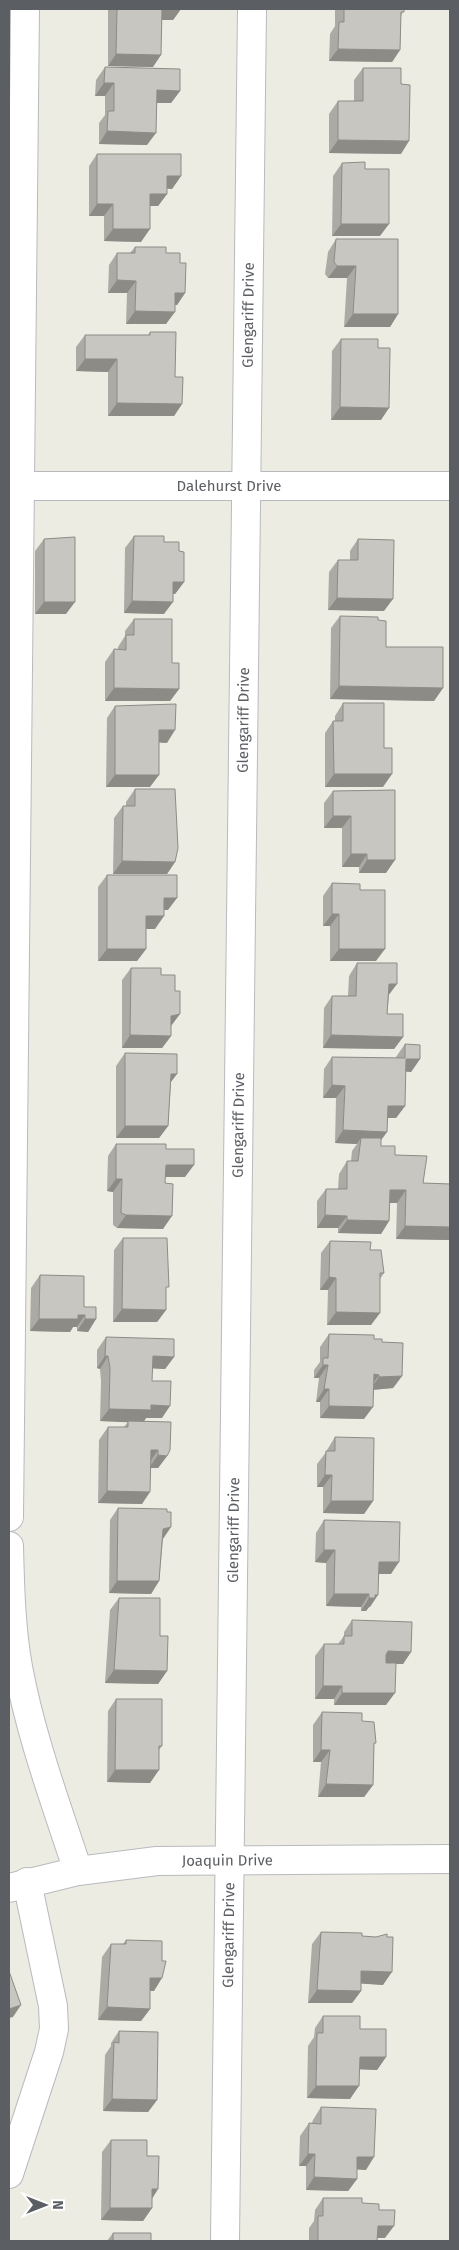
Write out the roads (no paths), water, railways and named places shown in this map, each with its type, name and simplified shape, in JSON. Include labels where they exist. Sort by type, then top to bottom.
[{"type":"street","points":[[9,1517],[15,486],[25,9]]},
{"type":"street","name":"Glengariff Drive","points":[[225,2241],[248,486],[252,9]]},
{"type":"street","name":"Dalehurst Drive","points":[[15,486],[450,486]]},
{"type":"street","points":[[9,1546],[12,1612],[18,1666],[39,1754],[78,1871]]},
{"type":"street","name":"Joaquin Drive","points":[[18,1885],[78,1871],[157,1861],[450,1859]]},
{"type":"street","points":[[9,2174],[49,2052],[54,2029],[52,2006],[18,1885]]}]
